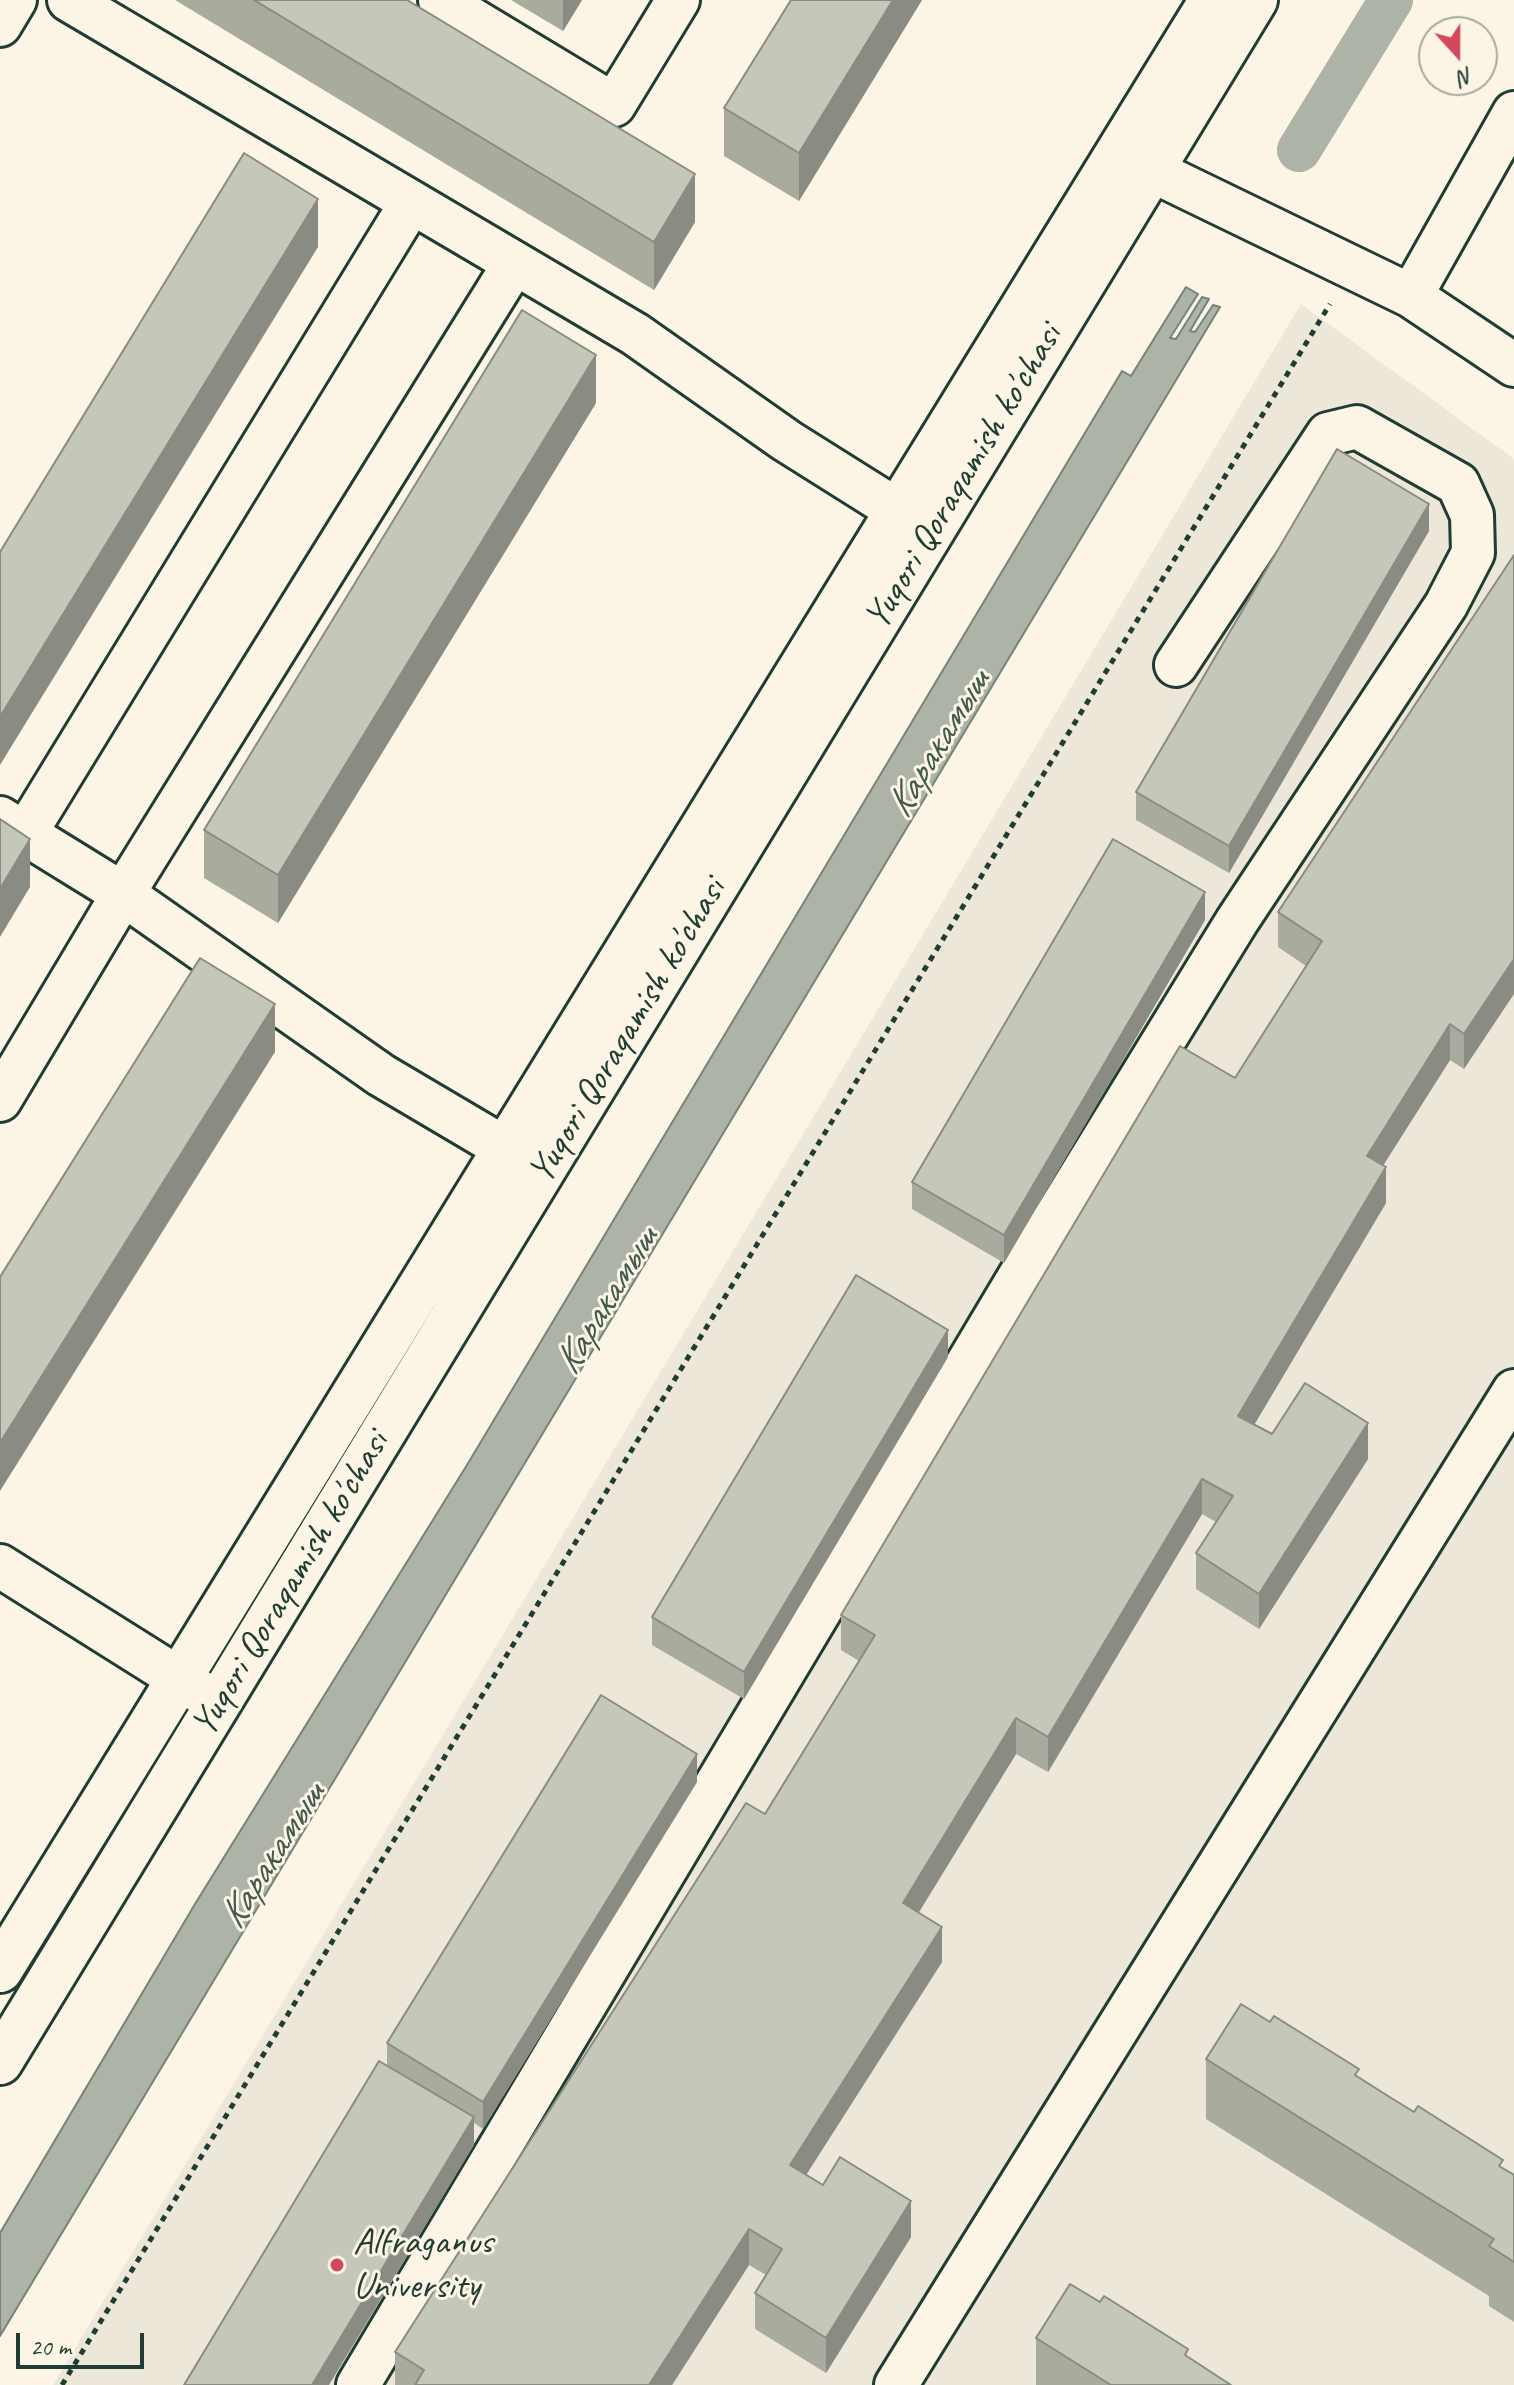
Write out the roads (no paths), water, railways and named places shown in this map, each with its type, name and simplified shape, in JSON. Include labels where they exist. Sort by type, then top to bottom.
[{"type":"main road","name":"Yuqori Qoraqamish ko'chasi","points":[[1134,162],[1212,0]]},
{"type":"main road","name":"Yuqori Qoraqamish ko'chasi","points":[[0,2062],[543,1170],[914,522],[1134,162],[1255,0]]},
{"type":"main road","name":"Yuqori Qoraqamish ko'chasi","points":[[0,1970],[506,1148],[914,522]]},
{"type":"lane","points":[[0,25],[15,0]]},
{"type":"lane","points":[[69,0],[635,334],[787,441],[914,522]]},
{"type":"lane","points":[[440,0],[614,105],[678,0]]},
{"type":"lane","points":[[1411,296],[1514,113]]},
{"type":"lane","points":[[1134,162],[1411,296],[1514,365]]},
{"type":"lane","points":[[411,203],[13,826],[123,894],[381,1075],[543,1170]]},
{"type":"lane","points":[[0,1100],[123,894],[514,264]]},
{"type":"lane","points":[[358,2385],[1058,1212],[1237,921],[1446,605],[1473,553],[1472,515],[1458,484],[1357,427],[1328,434],[1176,665]]},
{"type":"lane","points":[[896,2385],[1514,1391]]},
{"type":"lane","points":[[0,1566],[218,1703]]},
{"type":"water","points":[[1186,287],[1198,294],[1170,338],[1176,339],[1202,297],[1209,299],[1190,331],[1195,332],[1213,305],[1220,307],[0,2336],[0,2233],[195,1904],[467,1465],[1122,371],[1131,376]]},
{"type":"waterway","name":"Каракамыш","points":[[1299,150],[1391,0]]},
{"type":"place","name":"Alfraganus University","points":[[337,2265]]}]
